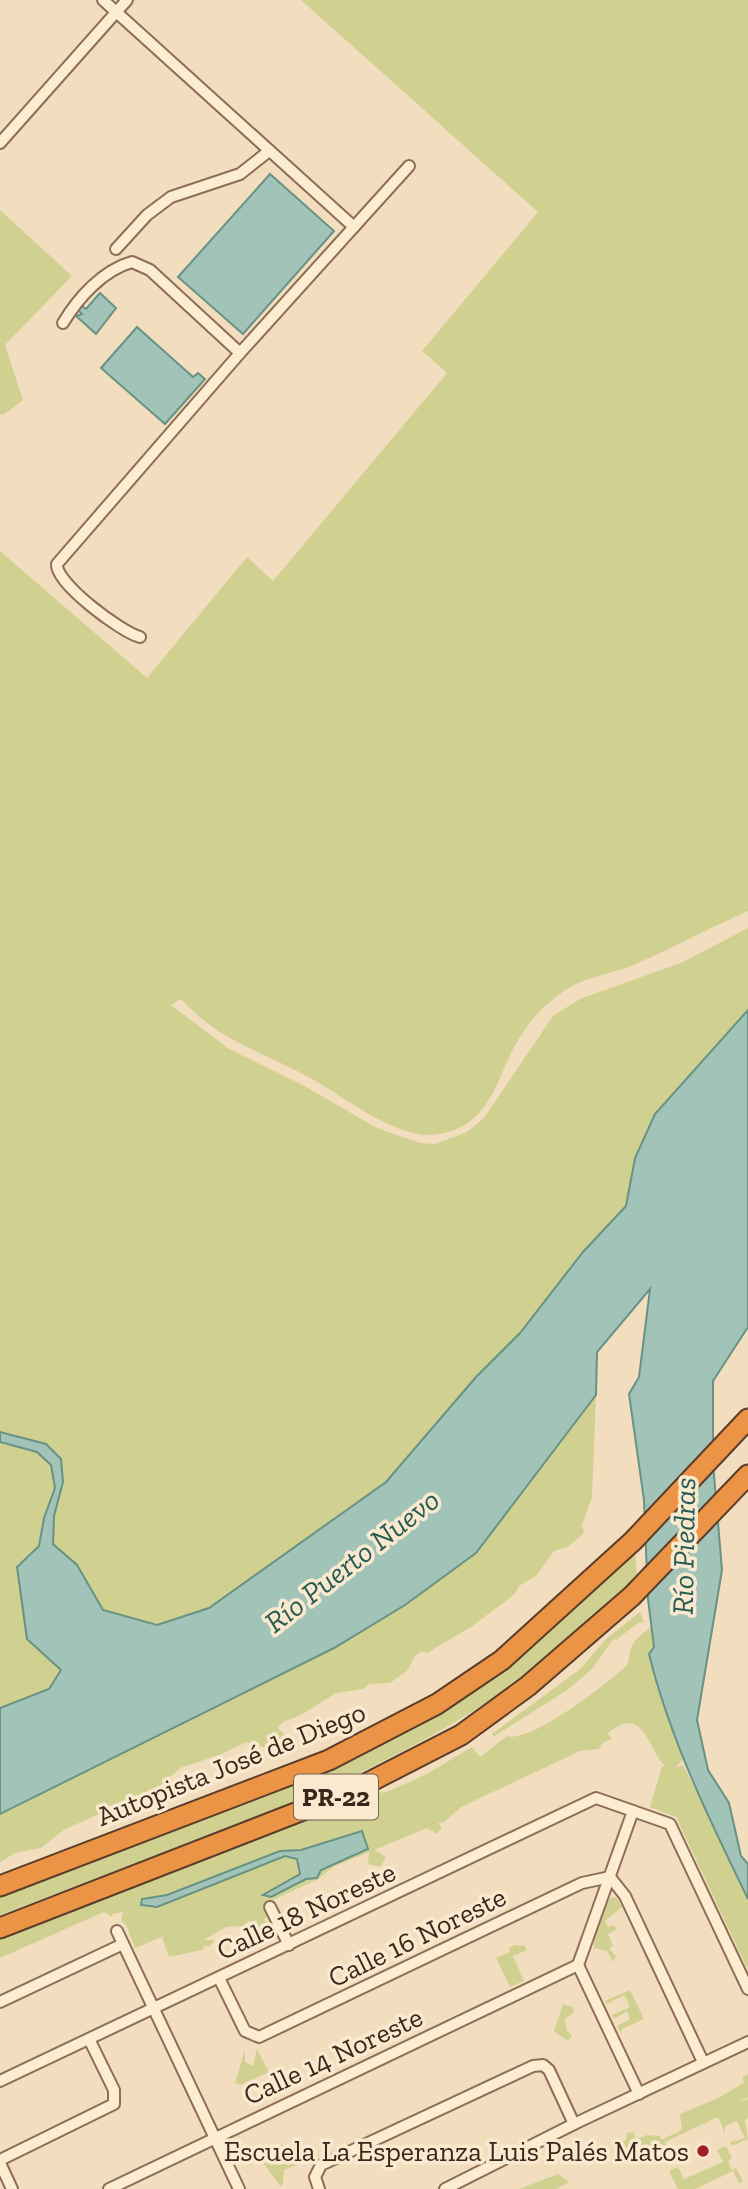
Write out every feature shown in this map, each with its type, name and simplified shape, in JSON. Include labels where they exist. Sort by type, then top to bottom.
[{"type":"highway","name":"Autopista José de Diego","points":[[0,1886],[330,1760],[399,1725],[502,1660],[633,1541],[748,1419]]},
{"type":"highway","name":"PR-22","points":[[0,1928],[352,1791],[461,1735],[528,1686],[632,1596],[748,1475]]},
{"type":"street","points":[[103,0],[354,228]]},
{"type":"street","points":[[0,143],[127,0]]},
{"type":"street","points":[[116,249],[147,215],[171,197],[240,174],[269,151]]},
{"type":"street","points":[[140,637],[120,630],[107,619],[59,576],[57,564],[240,353],[409,166]]},
{"type":"street","points":[[63,323],[75,303],[106,275],[117,266],[132,262],[150,270],[240,353]]},
{"type":"street","name":"Calle 18 Noreste","points":[[0,2081],[596,1798],[670,1824],[748,1989]]},
{"type":"street","points":[[633,1811],[578,1965],[639,2094]]},
{"type":"street","points":[[610,1877],[625,1896],[703,2062]]},
{"type":"street","name":"Calle 16 Noreste","points":[[219,1978],[245,2031],[254,2037],[264,2035],[582,1883],[610,1877]]},
{"type":"street","points":[[270,1907],[289,1945]]},
{"type":"street","points":[[117,1931],[239,2189]]},
{"type":"street","points":[[0,2002],[123,1944]]},
{"type":"street","name":"Calle 14 Noreste","points":[[109,2189],[578,1965]]},
{"type":"street","points":[[12,2189],[0,2162],[111,2107],[116,2100],[114,2090],[89,2039]]},
{"type":"street","points":[[445,2189],[574,2123],[748,2042]]},
{"type":"street","points":[[319,2189],[316,2173],[321,2165],[537,2064],[549,2070],[574,2123]]},
{"type":"green space","points":[[301,0],[748,0],[748,911],[638,963],[581,982],[555,997],[520,1037],[494,1092],[477,1116],[463,1126],[442,1134],[413,1133],[383,1122],[301,1073],[223,1034],[181,999],[171,1005],[229,1049],[301,1084],[377,1128],[420,1143],[435,1144],[467,1132],[484,1118],[553,1016],[580,999],[683,962],[748,928],[748,1010],[712,1049],[635,1158],[626,1206],[583,1252],[520,1333],[476,1377],[386,1482],[209,1608],[157,1625],[103,1611],[77,1566],[53,1544],[54,1516],[63,1482],[46,1444],[0,1432],[0,551],[147,678],[247,557],[273,581],[447,373],[422,351],[538,212]]},
{"type":"green space","points":[[0,210],[72,276],[5,345],[23,400],[3,415],[0,414]]},
{"type":"green space","points":[[596,1395],[592,1497],[582,1525],[584,1533],[569,1546],[554,1551],[536,1576],[519,1586],[515,1594],[471,1627],[427,1653],[422,1651],[415,1656],[407,1671],[390,1683],[369,1684],[363,1689],[336,1693],[301,1715],[283,1722],[278,1728],[284,1734],[278,1744],[263,1747],[247,1742],[180,1768],[160,1786],[64,1830],[41,1848],[15,1853],[0,1862],[0,1814],[288,1672],[405,1605],[476,1553]]},
{"type":"green space","points":[[0,1442],[37,1452],[51,1465],[55,1488],[44,1518],[27,1639],[62,1670],[49,1689],[0,1708]]},
{"type":"green space","points":[[635,1553],[637,1574],[571,1638],[500,1694],[422,1741],[341,1782],[257,1818],[0,1915],[0,1897],[344,1763],[384,1743],[496,1676],[536,1645]]},
{"type":"green space","points":[[640,1612],[644,1622],[638,1623],[616,1640],[614,1638],[593,1668],[566,1691],[493,1737],[492,1734],[580,1669],[606,1639]]},
{"type":"green space","points":[[651,1627],[654,1647],[649,1654],[664,1708],[683,1759],[676,1768],[683,1765],[748,1895],[748,1970],[676,1817],[650,1807],[662,1767],[665,1766],[643,1732],[630,1723],[620,1725],[608,1733],[612,1739],[602,1743],[599,1749],[580,1751],[461,1807],[444,1822],[438,1823],[442,1827],[437,1834],[427,1828],[374,1850],[386,1857],[380,1867],[368,1864],[369,1852],[333,1867],[318,1879],[273,1900],[263,1910],[270,1914],[264,1919],[268,1925],[258,1929],[256,1920],[252,1925],[249,1921],[244,1925],[248,1930],[246,1938],[240,1926],[226,1927],[204,1940],[215,1940],[209,1947],[205,1945],[202,1950],[169,1957],[162,1937],[135,1948],[126,1925],[121,1921],[123,1912],[112,1914],[112,1917],[104,1912],[0,1958],[0,1939],[382,1791],[380,1793],[386,1792],[425,1775],[472,1747],[480,1757],[507,1736],[533,1731],[587,1698],[617,1674],[628,1664],[634,1643]],"holes":[[[299,1849],[337,1863],[321,1871],[313,1879],[307,1878],[271,1897],[300,1874],[297,1859],[285,1856],[157,1907],[143,1899],[167,1895],[280,1851]]]},
{"type":"green space","points":[[612,1897],[617,1898],[622,1907],[605,1921],[608,1927],[613,1925],[617,1929],[608,1934],[613,1946],[609,1949],[616,1956],[613,1962],[607,1951],[594,1948],[598,1921]]},
{"type":"green space","points":[[515,1945],[525,1946],[527,1950],[513,1956],[524,1981],[510,1987],[496,1958],[510,1952],[509,1948]]},
{"type":"green space","points":[[630,1990],[644,2019],[622,2029],[621,2034],[617,2026],[630,2019],[627,2011],[614,2019],[612,2015],[630,2007],[624,1995],[607,2004],[605,2001]]},
{"type":"green space","points":[[563,2004],[572,2007],[574,2012],[565,2019],[567,2031],[572,2035],[568,2041],[554,2031]]},
{"type":"green space","points":[[257,2049],[269,2072],[240,2085],[235,2083],[245,2050],[245,2062],[253,2066]]},
{"type":"green space","points":[[748,2074],[748,2097],[739,2102],[748,2099],[748,2118],[745,2120],[748,2139],[732,2146],[730,2142],[745,2138],[737,2121],[725,2126],[725,2133],[718,2117],[665,2142],[669,2152],[667,2157],[647,2146],[622,2157],[619,2143],[626,2140],[627,2133],[633,2132],[636,2139],[647,2135],[660,2136],[661,2140],[682,2130],[680,2114],[718,2098],[744,2083],[742,2077]]},
{"type":"green space","points":[[270,2145],[282,2145],[297,2156],[297,2165],[284,2170],[283,2184],[280,2186],[261,2160],[264,2149]]},
{"type":"green space","points":[[726,2146],[732,2158],[728,2161],[732,2170],[736,2168],[743,2182],[739,2183],[733,2171],[695,2189],[678,2189],[669,2171],[678,2167],[684,2179],[723,2162],[717,2150]]},
{"type":"green space","points":[[558,2174],[569,2182],[556,2189],[519,2189]]},
{"type":"water","points":[[270,174],[334,231],[243,334],[178,277]]},
{"type":"water","points":[[100,293],[116,308],[96,334],[76,316],[82,314],[78,310],[82,306],[86,309]]},
{"type":"water","points":[[137,327],[193,377],[198,373],[205,379],[165,424],[101,368]]},
{"type":"water","points":[[748,1010],[748,1327],[713,1381],[713,1463],[722,1570],[697,1720],[708,1770],[729,1803],[741,1856],[748,1864],[748,1899],[679,1748],[649,1654],[654,1647],[648,1599],[644,1500],[629,1394],[639,1377],[650,1289],[597,1352],[596,1395],[476,1553],[405,1605],[334,1648],[0,1814],[0,1708],[49,1689],[61,1670],[27,1639],[17,1567],[39,1546],[44,1518],[55,1488],[51,1465],[37,1452],[0,1442],[0,1432],[46,1444],[61,1459],[63,1482],[54,1516],[53,1544],[77,1565],[103,1610],[157,1625],[209,1608],[386,1482],[476,1377],[520,1333],[583,1252],[626,1206],[635,1158],[655,1114]]},
{"type":"water","points":[[362,1831],[368,1849],[321,1870],[317,1878],[306,1879],[271,1897],[263,1895],[300,1874],[297,1859],[285,1856],[157,1907],[141,1905],[142,1899],[167,1895],[280,1851],[301,1850]]},
{"type":"place","name":"Escuela La Esperanza Luis Palés Matos","points":[[703,2151]]},
{"type":"water label","name":"Río Piedras","points":[[684,1546]]},
{"type":"water label","name":"Río Puerto Nuevo","points":[[352,1561]]}]
